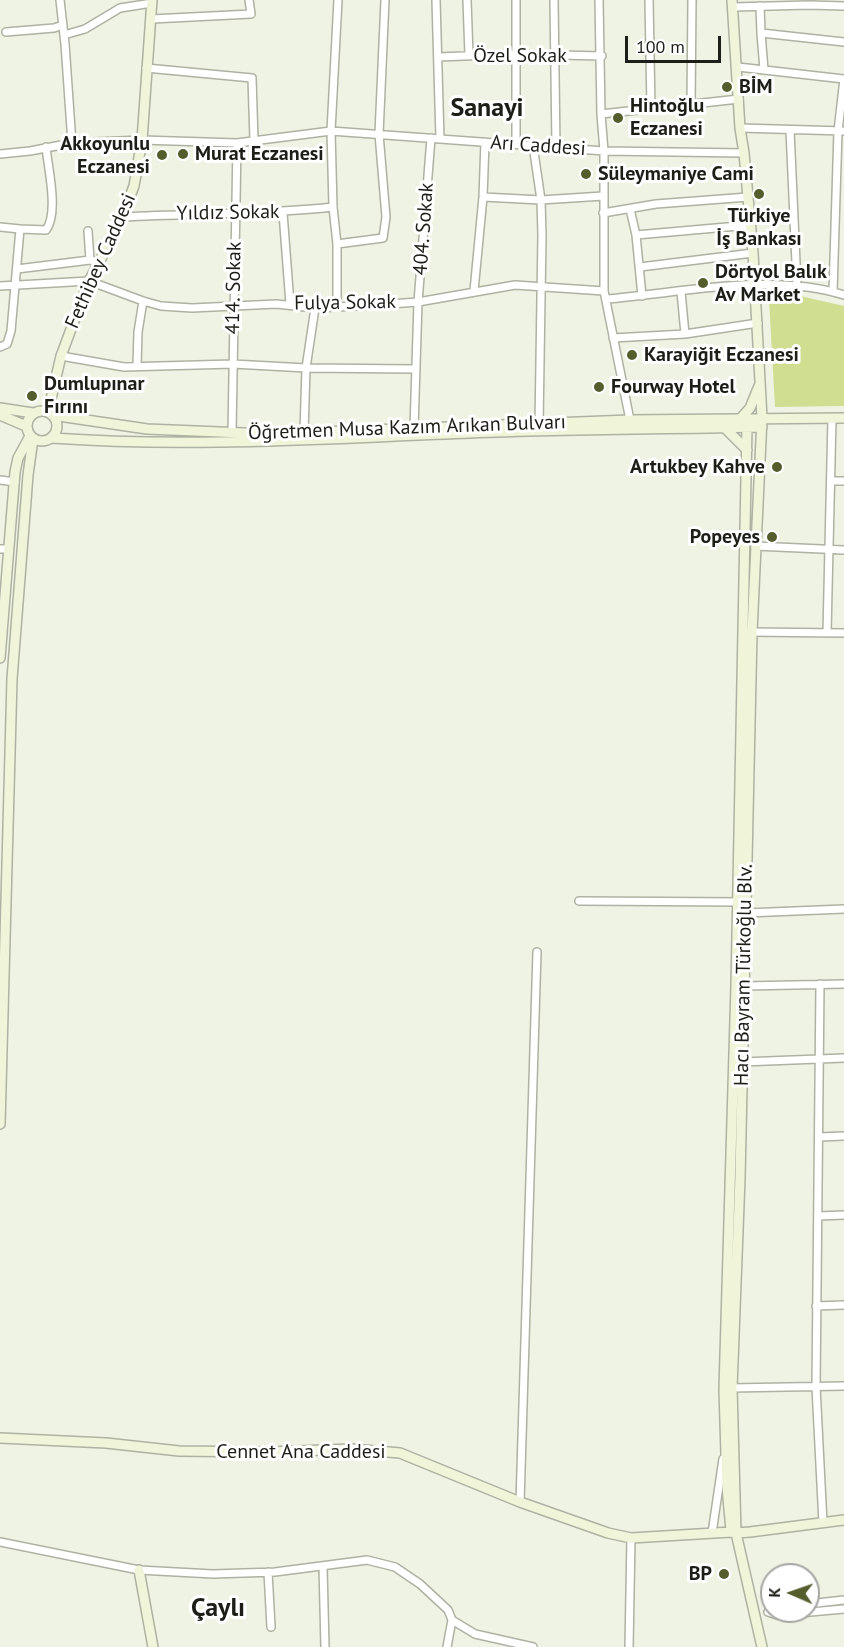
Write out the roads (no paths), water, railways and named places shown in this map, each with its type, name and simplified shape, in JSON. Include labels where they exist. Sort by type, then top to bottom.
[{"type":"street","points":[[60,0],[72,142]]},
{"type":"street","points":[[152,19],[251,14],[249,0]]},
{"type":"street","points":[[337,306],[337,244],[333,207],[331,131],[338,0]]},
{"type":"street","points":[[337,244],[383,238],[386,217],[379,134],[385,0]]},
{"type":"street","points":[[436,0],[440,139]]},
{"type":"street","points":[[467,0],[469,55]]},
{"type":"street","points":[[516,0],[516,143]]},
{"type":"street","points":[[554,0],[556,147]]},
{"type":"street","points":[[599,0],[604,151],[605,295],[631,424]]},
{"type":"street","points":[[649,0],[651,109]]},
{"type":"street","points":[[691,105],[692,0]]},
{"type":"street","points":[[64,35],[85,29],[120,8],[152,2]]},
{"type":"street","name":"Fethibey Caddesi","points":[[50,414],[61,356],[89,281],[94,261],[123,217],[135,186],[142,140],[152,2]]},
{"type":"street","points":[[733,4],[844,6]]},
{"type":"street","name":"Hacı Bayram Türkoğlu Blv.","points":[[733,4],[740,128],[758,323],[762,422],[748,632]]},
{"type":"street","points":[[760,6],[764,70]]},
{"type":"street","points":[[6,32],[54,28],[63,25]]},
{"type":"street","points":[[762,33],[844,42]]},
{"type":"street","name":"Özel Sokak","points":[[438,57],[517,54],[602,56]]},
{"type":"street","points":[[738,67],[844,79],[833,292]]},
{"type":"street","points":[[146,68],[252,78],[254,140]]},
{"type":"street","points":[[601,114],[739,99]]},
{"type":"street","points":[[740,128],[841,131]]},
{"type":"street","points":[[790,130],[797,285]]},
{"type":"street","name":"Arı Caddesi","points":[[0,154],[72,142],[142,140],[237,143],[331,131],[604,151],[744,153]]},
{"type":"street","name":"404. Sokak","points":[[414,429],[418,302],[430,138]]},
{"type":"street","points":[[474,291],[483,197],[485,142]]},
{"type":"street","name":"414. Sokak","points":[[232,433],[237,143]]},
{"type":"street","points":[[533,145],[541,200],[539,424]]},
{"type":"street","points":[[0,228],[46,230],[51,224],[52,196],[46,147]]},
{"type":"street","points":[[483,197],[541,200],[603,196]]},
{"type":"street","points":[[603,213],[656,204],[748,197]]},
{"type":"street","name":"Yıldız Sokak","points":[[123,217],[283,213],[333,207]]},
{"type":"street","points":[[630,209],[636,235],[642,296]]},
{"type":"street","points":[[283,213],[290,304]]},
{"type":"street","points":[[636,235],[750,225]]},
{"type":"street","points":[[0,347],[7,344],[16,286],[20,229]]},
{"type":"street","points":[[17,269],[94,261],[88,231]]},
{"type":"street","points":[[640,267],[753,253]]},
{"type":"street","points":[[0,286],[89,281]]},
{"type":"street","name":"Fulya Sokak","points":[[89,281],[161,306],[192,308],[290,304],[315,308],[418,302],[515,285],[605,295],[642,296],[755,286],[797,285],[844,295]]},
{"type":"street","points":[[681,292],[685,334]]},
{"type":"street","points":[[137,365],[138,332],[143,301]]},
{"type":"street","points":[[304,436],[306,368],[315,308]]},
{"type":"street","points":[[614,338],[685,334],[758,323]]},
{"type":"street","points":[[61,356],[114,366],[233,364],[306,368],[415,369]]},
{"type":"street","points":[[741,418],[750,408],[761,381]]},
{"type":"street","points":[[0,408],[33,413],[43,411],[50,414],[57,424],[57,429],[52,438],[43,442],[0,415]]},
{"type":"street","points":[[0,1124],[3,882],[12,679],[28,475],[30,417],[33,413]]},
{"type":"street","name":"Öğretmen Musa Kazım Arıkan Bulvarı","points":[[50,414],[147,429],[304,436],[539,424],[631,424],[725,428],[747,427],[762,422]]},
{"type":"street","name":"Öğretmen Musa Kazım Arıkan Bulvarı","points":[[52,438],[116,442],[477,433],[741,418],[762,422]]},
{"type":"street","points":[[826,633],[832,418]]},
{"type":"street","points":[[762,422],[844,418]]},
{"type":"street","name":"Hacı Bayram Türkoğlu Blv.","points":[[734,1532],[728,1388],[748,632],[747,427]]},
{"type":"street","points":[[725,428],[747,450]]},
{"type":"street","points":[[0,658],[5,549],[18,458],[30,434]]},
{"type":"street","points":[[0,480],[15,482]]},
{"type":"street","points":[[831,481],[844,481]]},
{"type":"street","points":[[755,546],[844,550]]},
{"type":"street","points":[[748,632],[844,633]]},
{"type":"street","points":[[579,901],[742,902]]},
{"type":"street","name":"Hacı Bayram Türkoğlu Blv.","points":[[734,1532],[726,1487],[725,1436],[742,1062],[746,913],[742,902]]},
{"type":"street","points":[[746,913],[844,909]]},
{"type":"street","points":[[520,1502],[537,952]]},
{"type":"street","points":[[820,984],[816,1387],[824,1523]]},
{"type":"street","points":[[744,987],[844,984]]},
{"type":"street","points":[[742,1062],[844,1058]]},
{"type":"street","points":[[819,1137],[844,1136]]},
{"type":"street","points":[[818,1216],[844,1215]]},
{"type":"street","points":[[816,1306],[844,1305]]},
{"type":"street","points":[[728,1388],[844,1386]]},
{"type":"street","points":[[712,1533],[725,1436]]},
{"type":"street","name":"Cennet Ana Caddesi","points":[[0,1438],[106,1443],[179,1451],[268,1452],[352,1449],[400,1453],[520,1502],[575,1522],[631,1538],[734,1532],[844,1520]]},
{"type":"street","points":[[734,1532],[762,1647]]},
{"type":"street","points":[[629,1647],[631,1538]]},
{"type":"street","points":[[0,1542],[139,1570],[213,1574],[268,1572],[367,1560],[395,1567],[420,1584],[448,1610],[452,1620],[447,1647]]},
{"type":"street","points":[[323,1567],[325,1647]]},
{"type":"street","points":[[139,1570],[153,1647]]},
{"type":"street","points":[[268,1572],[271,1627]]},
{"type":"street","points":[[820,1603],[844,1600]]},
{"type":"street","points":[[820,1611],[844,1609]]},
{"type":"street","points":[[753,1615],[760,1613]]},
{"type":"street","points":[[753,1615],[758,1647]]},
{"type":"street","points":[[452,1620],[475,1634],[533,1647]]},
{"type":"place","name":"BİM","points":[[727,87]]},
{"type":"place","name":"Hintoğlu Eczanesi","points":[[618,118]]},
{"type":"place","name":"Murat Eczanesi","points":[[183,154]]},
{"type":"place","name":"Akkoyunlu Eczanesi","points":[[162,155]]},
{"type":"place","name":"Süleymaniye Cami","points":[[586,174]]},
{"type":"place","name":"Türkiye İş Bankası","points":[[759,194]]},
{"type":"place","name":"Dörtyol Balık Av Market","points":[[703,283]]},
{"type":"place","name":"Karayiğit Eczanesi","points":[[632,355]]},
{"type":"place","name":"Fourway Hotel","points":[[599,387]]},
{"type":"place","name":"Dumlupınar Fırını","points":[[32,396]]},
{"type":"place","name":"Artukbey Kahve","points":[[777,467]]},
{"type":"place","name":"Popeyes","points":[[772,537]]},
{"type":"place","name":"BP","points":[[724,1574]]},
{"type":"district","name":"Sanayi","points":[[487,109]]},
{"type":"district","name":"Çaylı","points":[[218,1609]]}]
